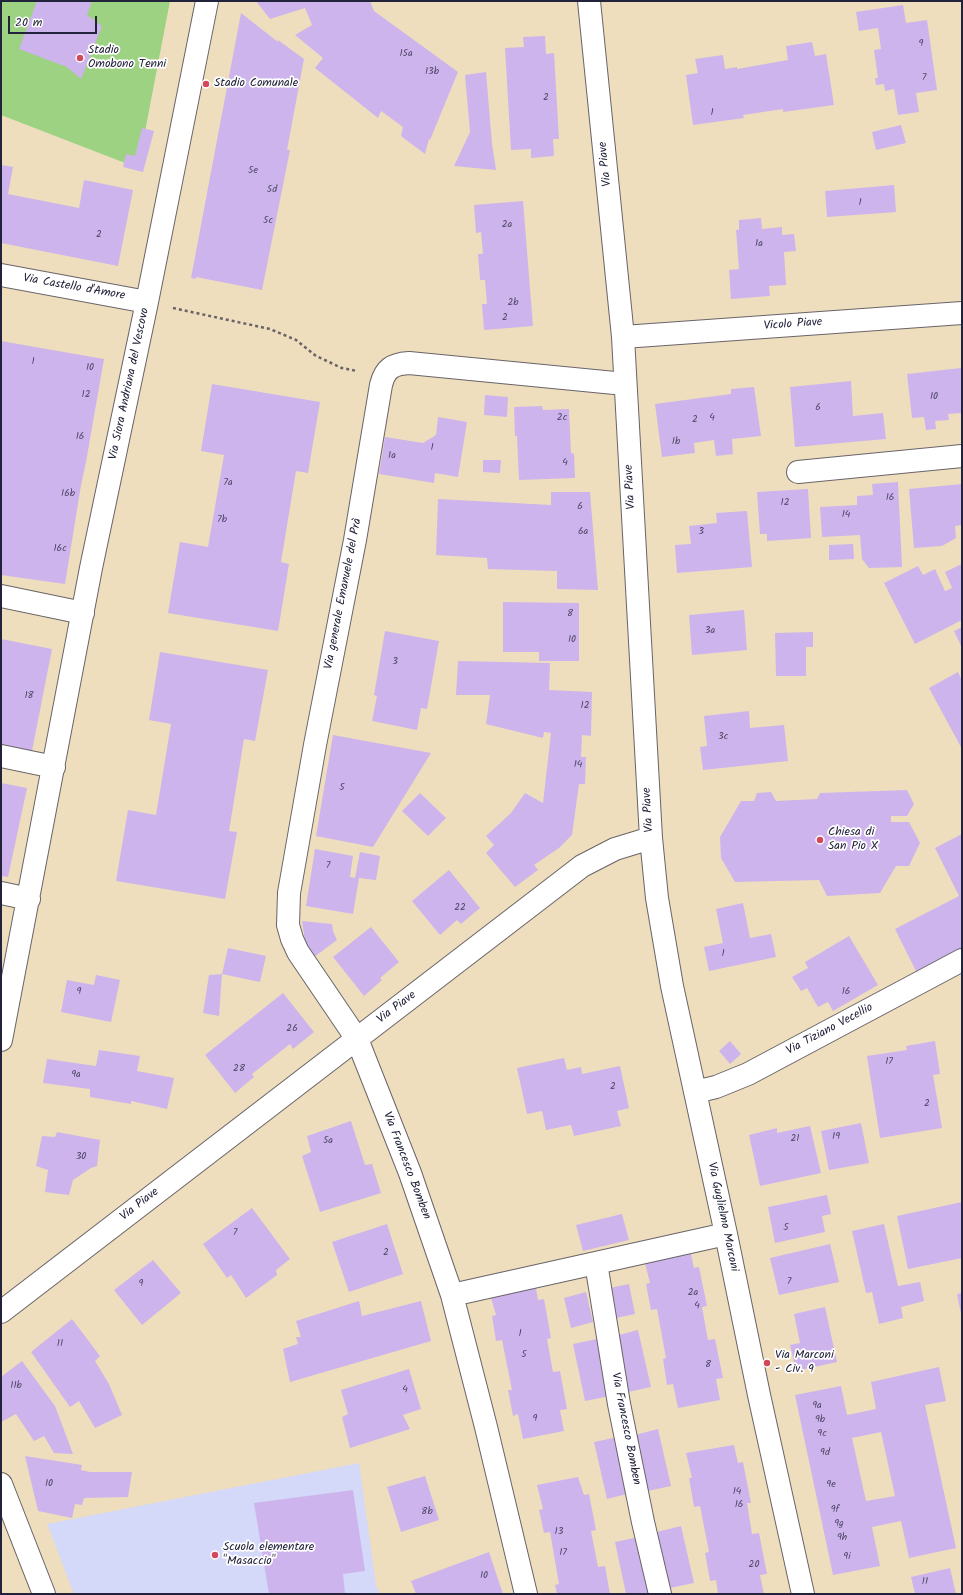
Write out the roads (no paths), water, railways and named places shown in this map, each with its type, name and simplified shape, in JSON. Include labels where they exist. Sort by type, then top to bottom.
[{"type":"street","name":"Via Siora Andriana del Vescovo","points":[[1,1040],[83,613],[207,1]]},
{"type":"street","name":"Via Piave","points":[[1,1312],[582,866],[615,849],[651,838],[623,337],[589,1]]},
{"type":"street","name":"Via Castello d'Amore","points":[[1,275],[147,302]]},
{"type":"street","name":"Vicolo Piave","points":[[623,337],[962,313]]},
{"type":"street","name":"Via generale Emanuele del Prà","points":[[357,1039],[298,952],[288,925],[288,910],[289,893],[311,768],[355,540],[383,376],[393,365],[409,363],[625,384]]},
{"type":"street","points":[[798,472],[962,456]]},
{"type":"street","points":[[1,596],[83,613]]},
{"type":"street","points":[[1,756],[54,767]]},
{"type":"street","name":"Via Guglielmo Marconi","points":[[651,838],[657,898],[672,986],[803,1594]]},
{"type":"street","points":[[1,893],[29,899]]},
{"type":"street","name":"Via Tiziano Vecellio","points":[[695,1092],[716,1087],[748,1074],[962,960]]},
{"type":"street","name":"Via Francesco Bomben","points":[[357,1039],[410,1173],[452,1295],[486,1427],[526,1594]]},
{"type":"street","points":[[452,1295],[726,1234]]},
{"type":"street","name":"Via Francesco Bomben","points":[[596,1263],[619,1404],[643,1522],[660,1594]]},
{"type":"street","points":[[1,1484],[44,1594]]},
{"type":"place","name":"Stadio Omobono Tenni","points":[[80,58]]},
{"type":"place","name":"Stadio Comunale","points":[[206,84]]},
{"type":"place","name":"Chiesa di San Pio X","points":[[820,840]]},
{"type":"place","name":"Via Marconi - Civ. 9","points":[[767,1363]]},
{"type":"place","name":"Scuola elementare \"Masaccio\"","points":[[215,1555]]}]
